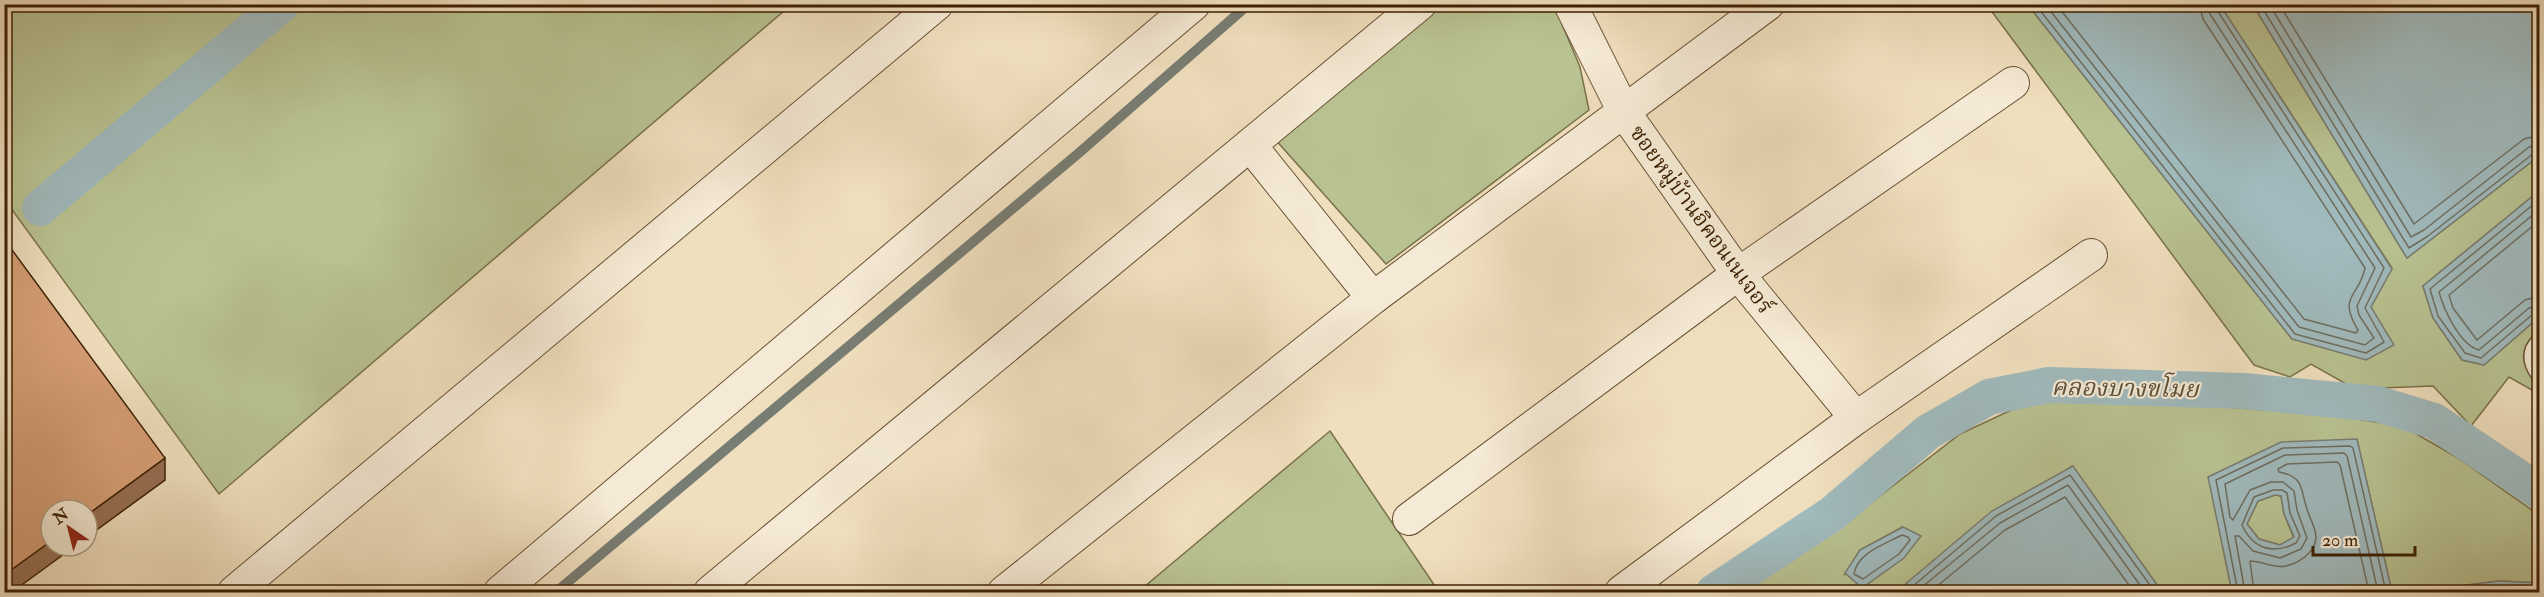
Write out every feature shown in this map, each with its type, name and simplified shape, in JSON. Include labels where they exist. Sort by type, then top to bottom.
[{"type":"street","points":[[234,592],[937,4]]},
{"type":"street","points":[[500,592],[1194,4]]},
{"type":"street","points":[[710,592],[1420,4]]},
{"type":"street","name":"ซอยหมู่บ้านอิคอนเนเจอร์","points":[[1570,4],[1624,112],[1738,274],[1856,418]]},
{"type":"street","points":[[1004,592],[1373,298],[1768,4]]},
{"type":"street","points":[[1409,519],[1738,274],[2013,83]]},
{"type":"street","points":[[1250,145],[1373,298]]},
{"type":"street","points":[[1621,592],[1856,418],[2091,255]]},
{"type":"lane","points":[[2540,341],[2532,354],[2533,366],[2540,375]]},
{"type":"green space","points":[[4,5],[791,5],[219,494],[5,200]]},
{"type":"green space","points":[[1433,5],[1554,5],[1580,67],[1589,110],[1386,264],[1274,138]]},
{"type":"green space","points":[[1987,5],[2028,5],[2292,339],[2371,307],[2392,268],[2220,5],[2253,5],[2407,258],[2539,156],[2539,191],[2423,286],[2433,318],[2462,360],[2484,365],[2539,317],[2539,394],[2509,377],[2471,426],[2433,386],[2355,389],[2311,364],[2290,377],[2254,365]]},
{"type":"green space","points":[[2066,395],[2330,415],[2403,426],[2458,458],[2539,515],[2539,583],[2499,581],[2460,586],[2450,592],[2392,592],[2357,440],[2209,477],[2232,592],[2162,592],[2072,466],[1909,581],[1898,592],[1745,592],[1823,540],[1960,434],[2024,404]],"holes":[[[1902,527],[1920,536],[1845,574],[1860,550]]]},
{"type":"green space","points":[[1330,431],[1439,592],[1138,592]]},
{"type":"green space","points":[[2275,495],[2281,496],[2284,514],[2294,538],[2280,545],[2259,539],[2247,524],[2258,501]]},
{"type":"water","points":[[2028,5],[2220,5],[2392,269],[2371,307],[2394,345],[2366,360],[2292,339]]},
{"type":"water","points":[[2253,5],[2539,5],[2539,156],[2407,258]]},
{"type":"water","points":[[2539,191],[2539,317],[2484,365],[2462,360],[2433,318],[2423,286]]},
{"type":"water","points":[[2357,439],[2392,592],[2232,592],[2208,477],[2281,442]],"holes":[[[2275,495],[2281,496],[2284,514],[2294,537],[2280,545],[2259,539],[2247,524],[2258,501]]]},
{"type":"water","points":[[2073,466],[2162,592],[1898,592],[1992,511]]},
{"type":"water","points":[[1903,527],[1921,536],[1904,558],[1862,588],[1845,573],[1860,550]]},
{"type":"water","points":[[2499,581],[2539,583],[2539,592],[2450,592],[2460,586]]},
{"type":"building","points":[[4,239],[165,458],[99,506],[99,498],[39,498],[39,550],[4,575]]},
{"type":"waterway","points":[[40,208],[282,4]]},
{"type":"waterway","points":[[556,592],[1080,152],[1249,4]]},
{"type":"waterway","name":"คลองบางขโมย","points":[[1714,592],[1832,514],[1928,432],[1989,397],[2049,385],[2244,391],[2378,404],[2434,421],[2540,492]]}]
